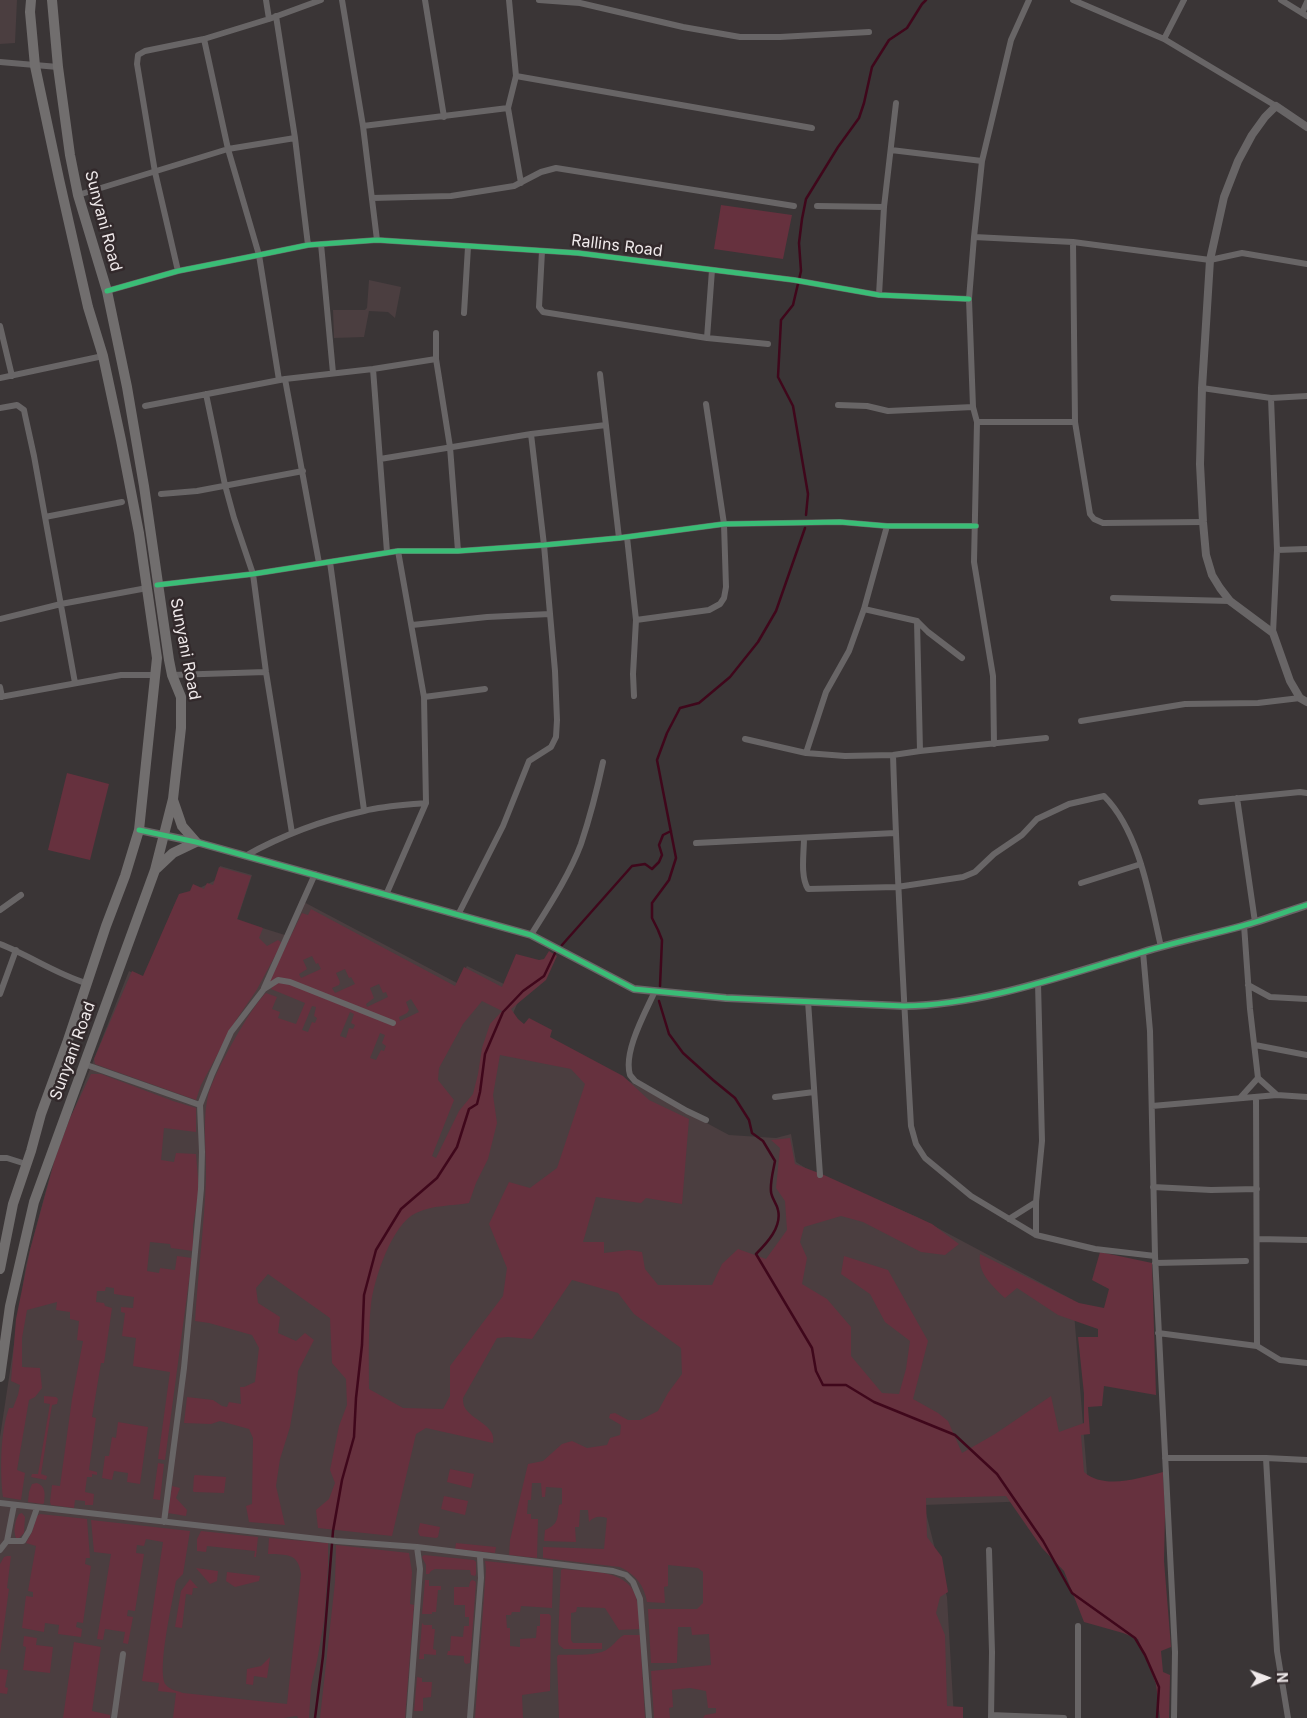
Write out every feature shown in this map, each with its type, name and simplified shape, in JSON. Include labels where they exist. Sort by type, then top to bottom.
[{"type":"main road","name":"Sunyani Road","points":[[0,1377],[10,1306],[34,1202],[155,870],[173,799],[181,728],[181,698],[172,675],[103,356],[88,307],[58,179],[35,66],[30,12],[31,0]]},
{"type":"main road","name":"Sunyani Road","points":[[0,1270],[13,1204],[51,1081],[67,1043],[139,830],[157,658],[144,486],[127,387],[107,291],[78,195],[70,155],[58,67],[52,0]]},
{"type":"main road","points":[[155,870],[173,853],[196,842],[182,826],[173,799]]},
{"type":"street","points":[[266,0],[273,18],[296,138],[308,245]]},
{"type":"street","points":[[178,270],[155,172],[138,55],[145,51],[204,40],[273,18],[321,0]]},
{"type":"street","points":[[342,0],[363,126],[377,240]]},
{"type":"street","points":[[425,0],[444,117]]},
{"type":"street","points":[[509,0],[516,76],[508,108],[521,183]]},
{"type":"street","points":[[539,0],[580,3],[683,27],[740,37],[780,38],[869,32]]},
{"type":"street","points":[[994,744],[993,676],[974,562],[976,422],[972,407],[969,299],[982,161],[1012,40],[1029,0]]},
{"type":"street","points":[[1073,0],[1164,39],[1276,106],[1307,127]]},
{"type":"street","points":[[1164,39],[1184,0]]},
{"type":"street","points":[[1281,0],[1305,14],[1307,2]]},
{"type":"street","points":[[204,40],[228,149],[258,255],[282,379],[303,472],[319,564]]},
{"type":"street","points":[[0,62],[58,67]]},
{"type":"street","points":[[516,76],[812,128]]},
{"type":"street","points":[[879,295],[884,207],[896,102]]},
{"type":"street","points":[[1273,633],[1230,601],[1212,574],[1206,555],[1200,464],[1202,388],[1210,260],[1224,197],[1238,161],[1264,117],[1276,106]]},
{"type":"street","points":[[363,126],[508,108]]},
{"type":"street","points":[[78,195],[228,149],[296,138]]},
{"type":"street","points":[[891,150],[982,161]]},
{"type":"street","points":[[372,198],[451,196],[514,186],[541,172],[556,168],[794,206]]},
{"type":"street","points":[[817,206],[884,207]]},
{"type":"street","points":[[974,237],[1073,242],[1210,260],[1242,252],[1307,264]]},
{"type":"street","name":"Rallins Road","points":[[107,291],[178,270],[308,245],[377,240],[578,253],[794,280],[879,295],[969,299]]},
{"type":"street","points":[[1073,242],[1075,422],[1090,514],[1094,519],[1103,523],[1203,522]]},
{"type":"street","points":[[322,244],[333,373]]},
{"type":"street","points":[[464,313],[468,247]]},
{"type":"street","points":[[542,251],[539,307],[543,312],[707,338],[768,344]]},
{"type":"street","points":[[707,338],[712,270]]},
{"type":"street","points":[[0,326],[12,376]]},
{"type":"street","points":[[436,332],[436,359],[450,448],[458,551]]},
{"type":"street","points":[[0,378],[103,356]]},
{"type":"street","points":[[145,406],[282,379],[372,369],[436,359]]},
{"type":"street","points":[[372,369],[387,552]]},
{"type":"street","points":[[600,374],[619,538]]},
{"type":"street","points":[[1202,388],[1271,398],[1307,396]]},
{"type":"street","points":[[206,394],[225,486],[253,574],[266,672],[292,833]]},
{"type":"street","points":[[1271,398],[1277,550],[1273,633],[1290,681],[1300,698],[1307,702]]},
{"type":"street","points":[[636,620],[710,610],[720,604],[724,598],[726,587],[724,524],[706,404]]},
{"type":"street","points":[[838,404],[867,406],[888,411],[972,407]]},
{"type":"street","points":[[0,408],[17,405],[24,410],[75,683]]},
{"type":"street","points":[[976,422],[1075,422]]},
{"type":"street","points":[[380,459],[530,434],[606,425]]},
{"type":"street","points":[[458,915],[503,826],[529,761],[551,746],[556,737],[558,720],[550,614],[544,545],[530,434]]},
{"type":"street","points":[[161,494],[191,492],[303,472]]},
{"type":"street","points":[[45,517],[122,502]]},
{"type":"street","points":[[0,619],[61,604],[152,586],[253,574],[398,550],[458,551],[544,545],[619,538],[724,524],[840,522],[887,526],[976,526]]},
{"type":"street","points":[[806,753],[826,692],[849,652],[864,609],[887,526]]},
{"type":"street","points":[[627,537],[636,620],[632,674],[634,696]]},
{"type":"street","points":[[1277,550],[1307,549]]},
{"type":"street","points":[[386,895],[426,803],[424,697],[398,550]]},
{"type":"street","points":[[330,562],[364,810]]},
{"type":"street","points":[[1113,598],[1230,601]]},
{"type":"street","points":[[864,609],[917,621],[928,632],[962,658]]},
{"type":"street","points":[[412,624],[550,614]]},
{"type":"street","points":[[917,621],[920,751]]},
{"type":"street","points":[[172,675],[266,672]]},
{"type":"street","points":[[0,687],[1,697],[121,675],[156,674]]},
{"type":"street","points":[[424,697],[485,689]]},
{"type":"street","points":[[1081,721],[1185,704],[1258,703],[1300,698]]},
{"type":"street","points":[[745,739],[806,753],[846,756],[893,755],[1046,738]]},
{"type":"street","points":[[893,755],[897,887],[911,1126],[916,1144],[925,1158],[970,1196],[1036,1235],[1095,1249],[1155,1260],[1246,1261]]},
{"type":"street","points":[[531,935],[562,883],[580,845],[595,800],[603,762]]},
{"type":"street","points":[[1201,802],[1300,792],[1307,793]]},
{"type":"street","points":[[804,838],[804,872],[808,889],[897,887],[963,877],[975,872],[994,854],[1022,835],[1037,819],[1069,804],[1102,796],[1106,798],[1127,828],[1141,864],[1162,947]]},
{"type":"street","points":[[1237,798],[1255,922]]},
{"type":"street","points":[[244,856],[292,833],[364,810],[426,803]]},
{"type":"street","points":[[139,830],[196,842],[531,935],[634,990],[726,998],[920,1006],[1038,983],[1143,952],[1244,926],[1307,905]]},
{"type":"street","points":[[696,843],[896,833]]},
{"type":"street","points":[[1081,884],[1141,864]]},
{"type":"street","points":[[164,1522],[184,1368],[200,1189],[202,1152],[200,1105],[232,1032],[264,989],[315,874]]},
{"type":"street","points":[[0,910],[21,895]]},
{"type":"street","points":[[1244,926],[1258,1078],[1277,1095]]},
{"type":"street","points":[[0,944],[16,950],[71,979],[86,983]]},
{"type":"street","points":[[0,994],[16,950]]},
{"type":"street","points":[[1143,952],[1150,1031],[1155,1260],[1175,1652],[1174,1718]]},
{"type":"street","points":[[264,989],[278,980],[290,982],[393,1023]]},
{"type":"street","points":[[1036,1235],[1036,1202],[1042,1141],[1038,983]]},
{"type":"street","points":[[1248,985],[1270,997],[1307,999]]},
{"type":"street","points":[[655,991],[634,1041],[629,1063],[630,1076],[635,1081],[686,1111],[706,1120]]},
{"type":"street","points":[[808,1001],[820,1175]]},
{"type":"street","points":[[1255,1045],[1307,1055]]},
{"type":"street","points":[[84,1064],[200,1105]]},
{"type":"street","points":[[1240,1098],[1258,1078]]},
{"type":"street","points":[[775,1097],[814,1092]]},
{"type":"street","points":[[1152,1106],[1277,1095],[1307,1097]]},
{"type":"street","points":[[1256,1097],[1257,1346]]},
{"type":"street","points":[[0,1158],[26,1164]]},
{"type":"street","points":[[1153,1187],[1211,1190],[1257,1189]]},
{"type":"street","points":[[1009,1219],[1036,1202]]},
{"type":"street","points":[[1258,1239],[1307,1240]]},
{"type":"street","points":[[1158,1333],[1257,1346],[1280,1360],[1307,1363]]},
{"type":"street","points":[[1164,1458],[1307,1460]]},
{"type":"street","points":[[1266,1458],[1277,1651],[1288,1718]]},
{"type":"street","points":[[0,1503],[576,1566],[613,1571],[626,1575],[634,1582],[640,1600],[649,1718]]},
{"type":"street","points":[[0,1550],[7,1541],[14,1505]]},
{"type":"street","points":[[7,1541],[23,1541],[29,1531],[37,1508]]},
{"type":"street","points":[[409,1718],[420,1569],[417,1548]]},
{"type":"street","points":[[989,1550],[992,1652],[991,1716],[1064,1718]]},
{"type":"street","points":[[470,1718],[481,1578],[480,1556]]},
{"type":"street","points":[[1078,1626],[1078,1718]]},
{"type":"street","points":[[114,1718],[123,1654]]},
{"type":"shaded area","points":[[0,0],[17,0],[15,43],[0,44]]},
{"type":"shaded area","points":[[721,205],[792,215],[783,259],[714,249]]},
{"type":"shaded area","points":[[369,280],[401,287],[395,318],[388,312],[369,311],[364,337],[334,338],[333,310],[365,310],[367,308]]},
{"type":"shaded area","points":[[67,773],[109,784],[90,860],[48,850]]},
{"type":"shaded area","points":[[220,866],[252,875],[237,920],[288,936],[300,900],[457,983],[467,966],[504,984],[520,997],[511,1018],[729,1135],[776,1138],[791,1134],[796,1162],[807,1169],[917,1217],[1073,1300],[1089,1499],[924,1505],[947,1597],[954,1718],[0,1718],[0,1437],[26,1265],[55,1157],[129,971],[143,978],[177,899],[216,880]]},
{"type":"shaded area","points":[[219,867],[251,876],[237,919],[263,928],[259,938],[267,946],[278,940],[282,943],[256,991],[236,1020],[201,1085],[196,1100],[95,1064],[94,1059],[132,971],[143,976],[179,894],[190,891],[193,884],[204,889],[207,883],[213,885]]},
{"type":"shaded area","points":[[311,909],[455,986],[464,967],[502,987],[516,954],[539,960],[544,959],[549,951],[557,956],[546,980],[511,1009],[518,1019],[524,1024],[529,1018],[552,1030],[550,1037],[623,1076],[649,1100],[689,1119],[682,1204],[646,1198],[641,1203],[596,1197],[583,1242],[604,1242],[604,1253],[629,1250],[642,1252],[645,1269],[658,1285],[712,1285],[722,1264],[738,1249],[766,1259],[787,1230],[785,1201],[776,1188],[780,1148],[771,1140],[790,1138],[795,1164],[824,1175],[932,1224],[959,1244],[945,1255],[921,1252],[863,1222],[841,1216],[804,1227],[800,1242],[807,1258],[802,1284],[827,1299],[851,1327],[851,1356],[882,1393],[899,1394],[906,1369],[910,1341],[885,1322],[870,1294],[841,1274],[844,1256],[888,1270],[928,1341],[913,1399],[948,1421],[962,1453],[995,1434],[1051,1396],[1059,1432],[1084,1423],[1084,1394],[1078,1337],[1098,1337],[1098,1329],[1058,1315],[1017,1288],[1005,1298],[983,1273],[980,1254],[1079,1303],[1104,1308],[1109,1289],[1092,1280],[1100,1252],[1152,1263],[1156,1395],[1104,1386],[1102,1406],[1088,1407],[1090,1434],[1081,1435],[1084,1472],[1092,1477],[1102,1480],[1122,1481],[1163,1472],[1165,1513],[1164,1561],[1171,1647],[1161,1651],[1163,1672],[1170,1675],[1169,1718],[1160,1718],[1156,1684],[1138,1639],[1084,1622],[1064,1571],[1042,1548],[1006,1496],[926,1498],[927,1537],[942,1557],[948,1592],[940,1597],[936,1613],[945,1635],[947,1706],[963,1707],[963,1718],[703,1718],[705,1715],[716,1713],[716,1708],[708,1708],[706,1691],[690,1688],[672,1690],[673,1707],[669,1708],[670,1718],[654,1718],[651,1671],[711,1665],[709,1634],[692,1635],[691,1627],[678,1627],[677,1663],[651,1663],[648,1609],[697,1609],[703,1603],[703,1572],[698,1568],[668,1565],[668,1586],[664,1587],[665,1603],[647,1602],[644,1590],[638,1581],[631,1573],[620,1567],[543,1558],[543,1547],[604,1549],[607,1518],[597,1517],[589,1522],[588,1510],[580,1510],[579,1527],[575,1527],[576,1542],[544,1541],[545,1530],[555,1523],[559,1505],[562,1504],[562,1488],[546,1487],[545,1497],[542,1497],[541,1483],[532,1483],[531,1500],[528,1500],[527,1514],[531,1514],[531,1519],[538,1519],[537,1558],[509,1555],[510,1540],[528,1464],[543,1461],[562,1444],[572,1441],[587,1448],[607,1445],[610,1438],[620,1435],[621,1425],[609,1418],[610,1414],[615,1413],[628,1420],[640,1420],[658,1411],[682,1374],[681,1348],[634,1314],[618,1293],[572,1280],[532,1339],[497,1338],[463,1398],[467,1411],[491,1432],[493,1443],[426,1428],[416,1434],[392,1536],[318,1528],[316,1510],[329,1499],[335,1483],[330,1470],[339,1426],[347,1405],[346,1379],[332,1363],[330,1318],[268,1274],[256,1288],[258,1303],[280,1317],[278,1333],[296,1341],[305,1333],[314,1340],[298,1371],[290,1427],[280,1459],[276,1486],[285,1525],[249,1522],[246,1506],[252,1504],[253,1438],[249,1429],[220,1421],[211,1424],[184,1423],[187,1397],[213,1400],[227,1407],[229,1402],[241,1404],[240,1387],[255,1382],[259,1348],[252,1335],[195,1321],[206,1180],[206,1106],[211,1086],[224,1058],[251,1012],[266,993],[277,997],[272,1009],[280,1012],[278,1018],[296,1024],[305,1003],[271,989],[273,986],[269,981],[302,913],[308,915]],"holes":[[[312,956],[321,969],[301,978],[299,974],[307,969],[303,960]],[[345,969],[349,978],[351,977],[355,984],[335,993],[332,988],[339,985],[340,982],[336,973]],[[379,984],[383,993],[386,992],[388,997],[367,1007],[366,1004],[374,998],[370,988]],[[411,999],[419,1012],[400,1021],[399,1017],[409,1010],[406,1002]],[[482,1001],[502,1011],[490,1024],[482,1048],[473,1094],[459,1111],[436,1158],[432,1156],[454,1100],[438,1080],[439,1068],[463,1024]],[[312,1006],[316,1007],[314,1016],[317,1018],[315,1023],[312,1022],[308,1032],[302,1030]],[[350,1012],[354,1014],[351,1023],[355,1025],[353,1029],[349,1028],[346,1038],[340,1036]],[[380,1033],[385,1035],[382,1043],[386,1046],[384,1051],[381,1050],[376,1060],[370,1058]],[[500,1055],[571,1069],[585,1084],[557,1168],[530,1188],[509,1182],[489,1224],[507,1268],[503,1296],[450,1366],[450,1396],[443,1409],[403,1408],[369,1389],[371,1304],[380,1267],[392,1240],[407,1219],[429,1208],[469,1203],[476,1183],[488,1159],[497,1123],[493,1095]]]},
{"type":"shaded area","points":[[91,1074],[101,1074],[196,1108],[196,1132],[164,1128],[161,1160],[174,1162],[176,1153],[196,1154],[199,1191],[193,1225],[193,1251],[171,1248],[170,1244],[150,1242],[147,1271],[159,1273],[160,1268],[175,1270],[177,1256],[192,1258],[165,1460],[158,1459],[170,1372],[133,1366],[136,1338],[122,1336],[125,1313],[121,1312],[121,1307],[133,1308],[134,1297],[114,1294],[114,1288],[106,1287],[105,1291],[97,1291],[96,1302],[104,1303],[105,1306],[112,1308],[104,1363],[101,1363],[92,1417],[96,1418],[89,1470],[97,1472],[97,1475],[92,1474],[92,1477],[87,1477],[85,1492],[94,1494],[93,1505],[85,1505],[85,1501],[75,1500],[74,1508],[51,1505],[50,1502],[52,1485],[60,1486],[72,1399],[83,1341],[77,1340],[79,1321],[70,1319],[70,1312],[56,1310],[57,1302],[27,1310],[22,1338],[22,1367],[40,1368],[42,1388],[35,1397],[29,1400],[17,1470],[25,1473],[21,1500],[3,1497],[1,1476],[6,1418],[9,1408],[13,1408],[20,1385],[11,1381],[16,1319],[30,1250],[55,1159],[70,1118]]},
{"type":"shaded area","points":[[44,1396],[56,1397],[58,1399],[57,1404],[52,1405],[41,1474],[47,1476],[46,1480],[31,1477],[32,1474],[38,1474],[50,1404],[44,1403]]},
{"type":"shaded area","points":[[118,1422],[148,1427],[140,1484],[127,1482],[128,1473],[114,1471],[112,1480],[102,1478],[105,1456],[109,1456],[112,1437],[116,1438]]},
{"type":"shaded area","points":[[158,1463],[164,1464],[160,1500],[153,1499]]},
{"type":"shaded area","points":[[450,1469],[474,1474],[471,1488],[447,1482]]},
{"type":"shaded area","points":[[195,1475],[226,1477],[224,1493],[194,1492]]},
{"type":"shaded area","points":[[37,1483],[42,1486],[44,1491],[43,1504],[28,1502],[32,1484]]},
{"type":"shaded area","points":[[172,1486],[180,1488],[176,1498],[187,1510],[186,1516],[168,1513]]},
{"type":"shaded area","points":[[444,1496],[468,1501],[465,1515],[441,1509]]},
{"type":"shaded area","points":[[22,1513],[25,1517],[24,1533],[19,1538],[16,1538],[16,1522],[19,1514]]},
{"type":"shaded area","points":[[40,1514],[87,1519],[90,1558],[86,1558],[85,1564],[91,1566],[83,1623],[77,1622],[76,1627],[82,1629],[81,1637],[58,1634],[59,1625],[45,1623],[44,1632],[22,1628],[26,1596],[33,1597],[33,1592],[28,1591],[36,1546],[26,1543],[37,1516]]},
{"type":"shaded area","points":[[91,1520],[190,1531],[183,1574],[176,1581],[166,1635],[163,1678],[168,1687],[183,1693],[287,1704],[301,1574],[294,1558],[286,1555],[268,1554],[269,1538],[328,1543],[324,1621],[311,1686],[309,1718],[298,1718],[297,1716],[284,1718],[173,1718],[176,1693],[158,1691],[159,1683],[142,1681],[163,1542],[146,1539],[144,1546],[137,1545],[136,1553],[144,1554],[135,1611],[128,1610],[127,1616],[133,1617],[128,1644],[123,1643],[125,1632],[105,1629],[103,1640],[97,1639],[111,1554],[94,1552]]},
{"type":"shaded area","points":[[420,1523],[440,1527],[438,1537],[420,1536],[418,1532]]},
{"type":"shaded area","points":[[201,1531],[258,1537],[256,1557],[254,1557],[255,1551],[207,1546],[206,1552],[197,1551],[197,1539]]},
{"type":"shaded area","points":[[456,1543],[496,1547],[495,1553],[455,1549]]},
{"type":"shaded area","points":[[336,1545],[409,1553],[412,1572],[410,1604],[414,1605],[405,1718],[320,1718],[335,1582]]},
{"type":"shaded area","points":[[424,1555],[474,1560],[476,1562],[476,1574],[475,1576],[471,1575],[470,1570],[435,1569],[426,1574],[426,1565],[422,1557]]},
{"type":"shaded area","points":[[11,1556],[7,1588],[9,1589],[0,1654],[0,1564],[4,1557]]},
{"type":"shaded area","points":[[485,1561],[553,1568],[552,1608],[521,1606],[520,1612],[512,1612],[511,1615],[506,1615],[507,1628],[510,1628],[510,1646],[520,1647],[520,1639],[536,1638],[537,1626],[540,1626],[540,1614],[549,1614],[551,1616],[550,1691],[522,1695],[523,1718],[475,1718],[486,1569]]},
{"type":"shaded area","points":[[196,1568],[218,1571],[217,1581],[210,1584]]},
{"type":"shaded area","points":[[561,1570],[607,1574],[618,1577],[626,1582],[633,1590],[637,1601],[640,1629],[619,1630],[605,1608],[577,1607],[576,1612],[571,1613],[571,1640],[573,1643],[602,1643],[602,1649],[564,1649],[559,1645],[558,1641]]},
{"type":"shaded area","points":[[227,1572],[260,1576],[259,1581],[235,1587],[226,1581]]},
{"type":"shaded area","points":[[190,1579],[198,1588],[193,1588],[192,1595],[186,1594],[182,1628],[175,1627],[181,1591]]},
{"type":"shaded area","points":[[425,1580],[429,1580],[429,1586],[441,1586],[441,1590],[438,1590],[436,1612],[432,1612],[432,1614],[422,1614]]},
{"type":"shaded area","points":[[472,1580],[476,1583],[470,1663],[466,1664],[464,1656],[447,1655],[448,1651],[450,1651],[451,1636],[463,1637],[464,1626],[469,1626],[469,1617],[465,1617],[465,1605],[454,1605],[454,1587],[469,1587]]},
{"type":"shaded area","points":[[422,1623],[424,1625],[432,1625],[432,1629],[435,1629],[433,1649],[436,1650],[436,1655],[424,1654],[424,1659],[419,1659]]},
{"type":"shaded area","points":[[624,1635],[640,1635],[645,1718],[559,1718],[558,1655],[599,1653],[605,1651]]},
{"type":"shaded area","points":[[24,1636],[37,1638],[36,1645],[53,1647],[50,1673],[23,1670],[26,1647],[23,1646]]},
{"type":"shaded area","points":[[74,1642],[101,1647],[92,1711],[110,1715],[110,1718],[63,1718]]},
{"type":"shaded area","points":[[270,1657],[267,1678],[254,1676],[253,1685],[246,1684],[247,1669],[261,1666]]},
{"type":"shaded area","points":[[0,1669],[8,1670],[5,1687],[8,1688],[7,1694],[0,1693]]},
{"type":"shaded area","points":[[417,1677],[422,1678],[422,1682],[432,1682],[431,1697],[423,1698],[423,1711],[414,1711]]},
{"type":"waterway","points":[[806,515],[808,494],[793,406],[778,377],[781,320],[793,305],[801,271],[799,243],[806,199],[838,147],[859,118],[872,67],[889,40],[907,28],[926,0]]},
{"type":"waterway","points":[[660,986],[662,940],[652,918],[652,903],[669,880],[676,858],[657,760],[667,733],[680,708],[699,703],[730,677],[758,642],[776,611],[805,528]]},
{"type":"waterway","points":[[562,945],[632,866],[645,864],[652,869],[659,862],[662,855],[659,845],[663,835],[671,831]]},
{"type":"waterway","points":[[315,1718],[323,1656],[333,1531],[342,1480],[354,1437],[362,1345],[364,1295],[376,1250],[401,1209],[437,1178],[457,1147],[469,1109],[477,1104],[485,1054],[503,1012],[523,991],[544,976],[555,953]]},
{"type":"waterway","points":[[659,1001],[669,1034],[683,1053],[735,1098],[749,1120],[752,1133],[763,1141],[775,1161],[771,1188],[778,1210],[778,1222],[769,1240],[756,1254],[812,1348],[816,1371],[823,1385],[846,1385],[874,1402],[955,1435],[997,1474],[1043,1541],[1072,1593],[1135,1638],[1145,1655],[1159,1687],[1157,1718]]},
{"type":"cycle path","points":[[107,291],[178,271],[308,245],[377,240],[578,253],[794,280],[879,295],[969,299]]},
{"type":"cycle path","points":[[157,585],[253,574],[398,551],[458,551],[544,545],[619,538],[724,524],[840,522],[887,526],[976,526]]},
{"type":"cycle path","points":[[139,830],[196,842],[531,935],[634,989],[726,998],[904,1006],[964,1000],[1025,987],[1155,948],[1250,924],[1307,905]]}]
